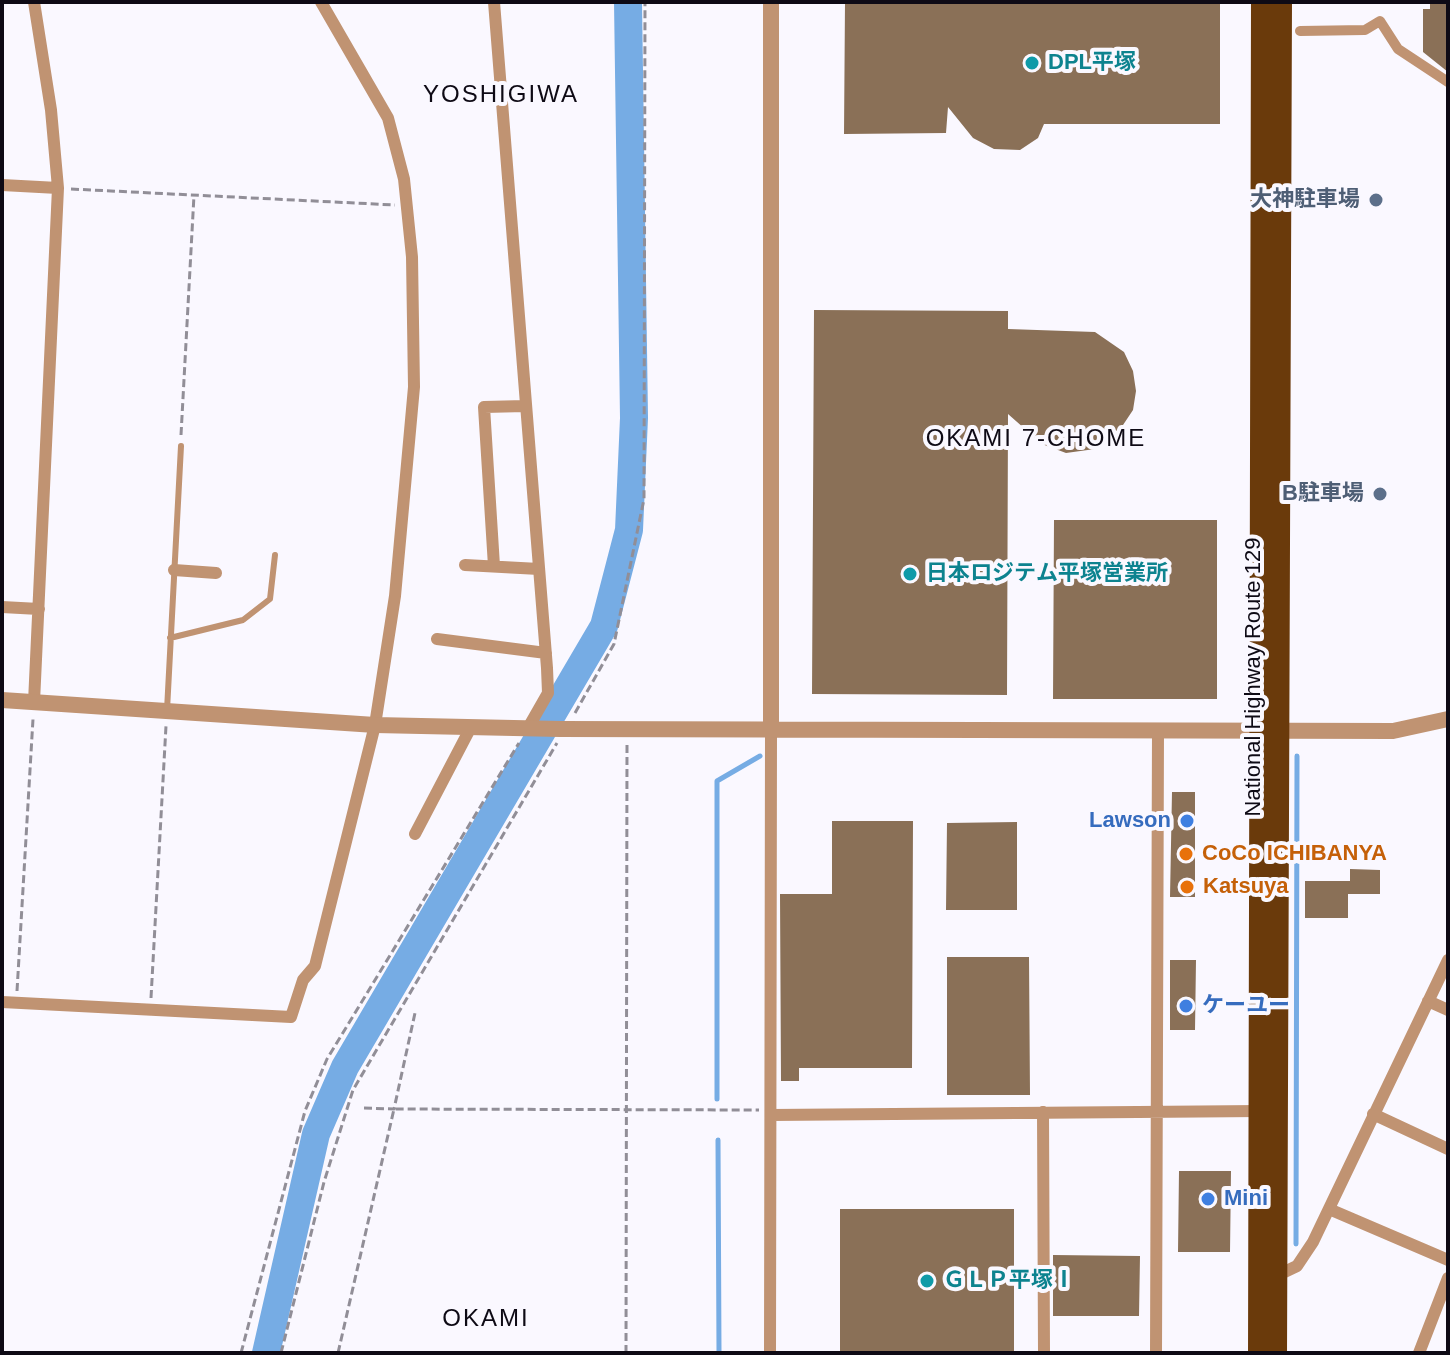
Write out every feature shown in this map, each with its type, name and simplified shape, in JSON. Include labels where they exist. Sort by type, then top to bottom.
[{"type":"highway","name":"National Highway Route 129","points":[[1262,2],[1276,1353]]},
{"type":"highway","name":"National Highway Route 129","points":[[1259,1353],[1260,1111],[1271,732],[1281,2]]},
{"type":"street","points":[[34,2],[51,110],[58,188],[34,702]]},
{"type":"street","points":[[2,1002],[291,1017],[303,980],[315,966],[375,725],[395,596],[414,387],[412,257],[404,179],[388,118],[321,2]]},
{"type":"street","points":[[494,2],[548,693],[530,728]]},
{"type":"street","points":[[770,1353],[771,2]]},
{"type":"street","points":[[1300,31],[1365,30],[1380,21],[1398,49],[1448,82]]},
{"type":"street","points":[[2,185],[58,188]]},
{"type":"street","points":[[494,566],[484,407],[525,406]]},
{"type":"street","points":[[465,565],[539,569]]},
{"type":"street","points":[[174,570],[216,573]]},
{"type":"street","points":[[2,607],[39,609]]},
{"type":"street","points":[[437,639],[546,653]]},
{"type":"street","points":[[2,700],[375,725],[627,730],[1393,731],[1448,719]]},
{"type":"street","points":[[415,834],[471,727]]},
{"type":"street","points":[[1156,1353],[1158,730]]},
{"type":"street","points":[[1276,1276],[1297,1266],[1329,1209],[1448,960]]},
{"type":"street","points":[[1428,1001],[1448,1010]]},
{"type":"street","points":[[771,1112],[1260,1111]]},
{"type":"street","points":[[1043,1112],[1044,1353]]},
{"type":"street","points":[[1373,1114],[1448,1149]]},
{"type":"street","points":[[1329,1209],[1448,1260]]},
{"type":"street","points":[[1419,1353],[1448,1278]]},
{"type":"lane","points":[[167,710],[181,446]]},
{"type":"lane","points":[[170,638],[243,620],[270,599],[275,555]]},
{"type":"path","points":[[281,1353],[324,1182],[353,1090],[614,644],[644,499],[645,2]]},
{"type":"path","points":[[58,188],[407,206]]},
{"type":"path","points":[[181,446],[194,195]]},
{"type":"path","points":[[16,1003],[34,702]]},
{"type":"path","points":[[151,1010],[167,710]]},
{"type":"path","points":[[241,1353],[305,1111],[327,1059],[530,728]]},
{"type":"path","points":[[626,1353],[627,730]]},
{"type":"path","points":[[338,1353],[415,1013]]},
{"type":"path","points":[[364,1108],[771,1112]]},
{"type":"building","name":"DPL平塚","points":[[845,2],[1220,2],[1220,124],[1044,124],[1038,138],[1020,150],[994,149],[973,138],[948,107],[946,133],[844,134]]},
{"type":"building","points":[[1430,2],[1448,2],[1448,72],[1423,52],[1423,9],[1430,9]]},
{"type":"building","name":"日本ロジテム平塚営業所","points":[[814,310],[1008,311],[1008,329],[1095,332],[1124,352],[1133,371],[1136,391],[1133,410],[1113,440],[1095,449],[1066,453],[1042,444],[1008,414],[1007,695],[812,694]]},
{"type":"building","points":[[1054,520],[1217,520],[1217,699],[1053,699]]},
{"type":"building","points":[[1172,792],[1195,792],[1195,897],[1170,897]]},
{"type":"building","points":[[832,821],[913,821],[912,1068],[799,1068],[799,1081],[781,1081],[780,894],[832,894]]},
{"type":"building","points":[[1017,822],[1017,910],[946,910],[947,823]]},
{"type":"building","points":[[1350,869],[1380,870],[1380,894],[1348,894],[1348,918],[1305,918],[1305,881],[1350,881]]},
{"type":"building","points":[[947,957],[1029,957],[1030,1095],[947,1095]]},
{"type":"building","points":[[1170,960],[1196,960],[1195,1030],[1170,1030]]},
{"type":"building","points":[[1179,1171],[1231,1171],[1230,1252],[1178,1252]]},
{"type":"building","name":"ＧＬＰ平塚Ⅰ","points":[[840,1209],[1014,1209],[1014,1353],[840,1353]]},
{"type":"building","points":[[1053,1255],[1140,1256],[1139,1316],[1053,1316]]},
{"type":"waterway","points":[[266,1353],[316,1134],[345,1067],[604,626],[629,530],[634,418],[628,2]]},
{"type":"waterway","points":[[717,1099],[717,781],[760,756]]},
{"type":"waterway","points":[[1296,1244],[1297,756]]},
{"type":"waterway","points":[[718,1140],[719,1353]]},
{"type":"place","name":"DPL平塚","points":[[1032,63]]},
{"type":"place","name":"大神駐車場","points":[[1376,200]]},
{"type":"place","name":"B駐車場","points":[[1380,494]]},
{"type":"place","name":"日本ロジテム平塚営業所","points":[[910,574]]},
{"type":"place","name":"Lawson","points":[[1187,821]]},
{"type":"place","name":"CoCo ICHIBANYA","points":[[1186,854]]},
{"type":"place","name":"Katsuya","points":[[1187,887]]},
{"type":"place","name":"ケーユー","points":[[1186,1006]]},
{"type":"place","name":"Mini","points":[[1208,1199]]},
{"type":"place","name":"ＧＬＰ平塚Ⅰ","points":[[927,1281]]},
{"type":"district","name":"YOSHIGIWA","points":[[501,95]]},
{"type":"district","name":"OKAMI 7-CHOME","points":[[1036,439]]},
{"type":"district","name":"OKAMI","points":[[486,1319]]}]
